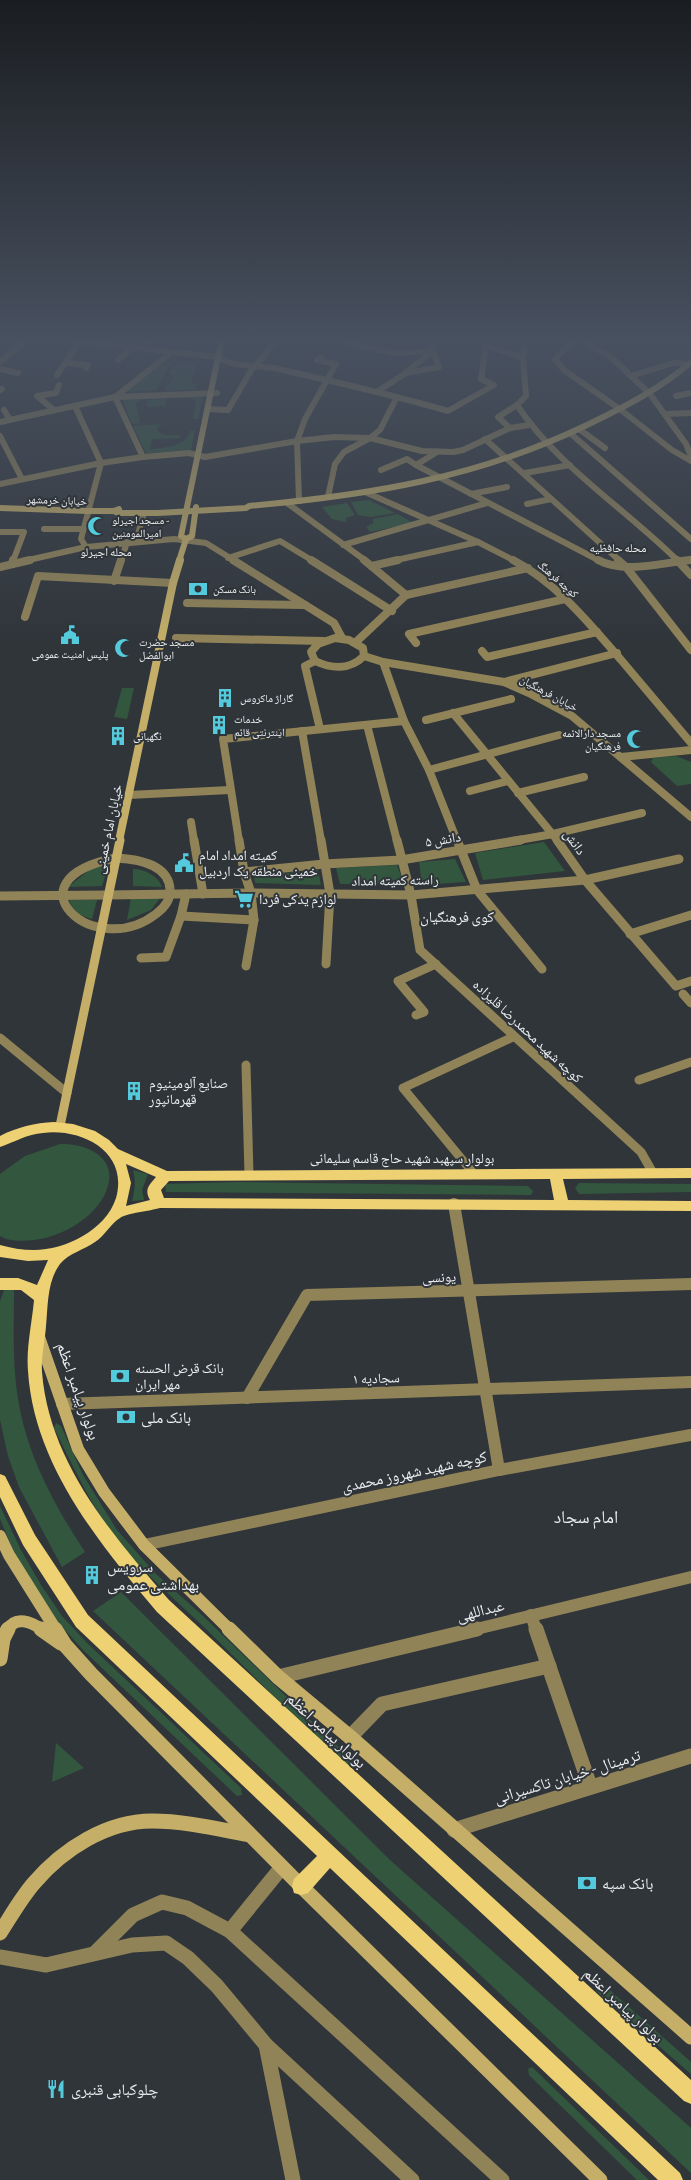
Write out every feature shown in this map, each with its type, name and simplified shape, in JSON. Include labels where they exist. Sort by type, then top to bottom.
[{"type":"main road","name":"خیابان امام خمینی","points":[[186,539],[181,536],[196,454],[201,440]]},
{"type":"main road","points":[[185,510],[246,508],[249,506],[299,502],[439,478],[508,459],[555,440]]},
{"type":"main road","name":"خیابان خرمشهر","points":[[0,508],[88,511],[114,511],[118,509],[185,510]]},
{"type":"main road","name":"خیابان امام خمینی","points":[[60,1126],[173,583],[186,539],[192,536],[196,509]]},
{"type":"main road","name":"خیابان خرمشهر","points":[[114,511],[118,513],[144,513],[185,510]]},
{"type":"main road","points":[[0,1142],[11,1135],[35,1128],[60,1126],[83,1131],[103,1140],[117,1154],[125,1172],[125,1192],[116,1212],[104,1228],[94,1236],[68,1250],[44,1255],[20,1255],[0,1251]]},
{"type":"main road","name":"بولوار سپهبد شهید حاج قاسم سلیمانی","points":[[117,1154],[166,1176],[691,1173]]},
{"type":"main road","points":[[555,1174],[562,1205]]},
{"type":"main road","points":[[160,1203],[154,1195],[154,1188],[166,1176]]},
{"type":"main road","points":[[116,1212],[160,1203],[691,1206]]},
{"type":"main road","name":"بولوار پیامبر اعظم","points":[[68,1250],[54,1261],[42,1289],[35,1372],[43,1420],[60,1465],[82,1504],[113,1549],[163,1606],[691,2094]]},
{"type":"main road","points":[[0,1284],[17,1282],[30,1286],[41,1297]]},
{"type":"main road","name":"بولوار پیامبر اعظم","points":[[38,1334],[78,1449],[104,1492],[144,1545],[278,1677],[350,1737],[691,2037]]},
{"type":"main road","points":[[0,1481],[29,1540],[82,1620],[673,2180]]},
{"type":"main road","points":[[0,1536],[9,1555],[64,1645]]},
{"type":"main road","points":[[0,1659],[1,1641],[7,1629],[17,1622],[27,1621],[64,1645],[301,1886],[600,2180]]},
{"type":"main road","points":[[0,1933],[28,1890],[59,1860],[90,1838],[118,1826],[154,1822],[181,1823],[250,1835]]},
{"type":"main road","points":[[301,1886],[330,1855]]},
{"type":"street","points":[[2,440],[22,479]]},
{"type":"street","points":[[86,547],[81,539],[101,463],[90,440]]},
{"type":"street","points":[[134,440],[142,456]]},
{"type":"street","points":[[0,484],[142,456],[189,453],[205,457],[309,440]]},
{"type":"street","points":[[328,497],[334,469],[344,452],[367,440]]},
{"type":"street","points":[[377,440],[422,451],[437,452],[463,450],[484,440]]},
{"type":"street","points":[[486,440],[525,473],[626,567],[691,650]]},
{"type":"street","points":[[542,440],[660,542],[691,576]]},
{"type":"street","points":[[578,440],[691,539]]},
{"type":"street","points":[[593,440],[604,448]]},
{"type":"street","points":[[659,440],[672,450],[691,460]]},
{"type":"street","points":[[683,440],[691,456]]},
{"type":"street","points":[[297,441],[299,502]]},
{"type":"street","points":[[416,465],[437,452]]},
{"type":"street","points":[[381,470],[407,460],[608,565],[626,567],[691,560]]},
{"type":"street","points":[[525,473],[570,464]]},
{"type":"street","points":[[471,494],[507,487]]},
{"type":"street","name":"کوچه فرهنگ","points":[[365,492],[478,542],[528,568],[565,598],[598,632],[691,743]]},
{"type":"street","points":[[527,504],[551,498]]},
{"type":"street","points":[[287,503],[372,566],[406,595]]},
{"type":"street","points":[[343,545],[487,503]]},
{"type":"street","points":[[136,541],[144,513]]},
{"type":"street","points":[[44,529],[83,529]]},
{"type":"street","points":[[0,532],[24,532],[12,564]]},
{"type":"street","points":[[25,617],[41,567],[86,547],[136,541],[186,539],[206,543],[306,605],[334,624],[342,638]]},
{"type":"street","points":[[228,558],[280,540],[392,610]]},
{"type":"street","points":[[114,581],[127,542]]},
{"type":"street","points":[[372,566],[478,542]]},
{"type":"street","points":[[0,567],[12,564],[41,567],[114,581],[173,583]]},
{"type":"street","points":[[356,642],[406,595],[528,568]]},
{"type":"street","points":[[416,643],[409,634],[565,598]]},
{"type":"street","points":[[186,603],[306,605]]},
{"type":"street","points":[[482,651],[487,657],[598,632]]},
{"type":"street","points":[[176,638],[323,641],[342,638],[356,642],[363,648],[364,656],[355,664],[338,667],[329,666],[315,660],[312,656],[313,648],[323,641]]},
{"type":"street","points":[[504,682],[617,653]]},
{"type":"street","name":"خیابان فرهنگیان","points":[[364,656],[382,662],[504,682],[572,716],[691,817]]},
{"type":"street","points":[[315,660],[305,666],[320,730]]},
{"type":"street","points":[[382,662],[404,721],[429,770],[477,890],[542,969]]},
{"type":"street","points":[[426,720],[512,699]]},
{"type":"street","name":"دانش","points":[[453,713],[552,834],[585,880],[676,986],[691,980]]},
{"type":"street","points":[[246,966],[254,920],[251,893],[244,872],[223,739],[404,721]]},
{"type":"street","name":"کوچه شهید محمدرضا قلیزاده","points":[[367,725],[411,895],[420,950],[641,1152],[653,1173]]},
{"type":"street","points":[[302,731],[330,894],[326,964]]},
{"type":"street","points":[[429,770],[560,735]]},
{"type":"street","points":[[621,757],[691,750]]},
{"type":"street","points":[[518,793],[584,777]]},
{"type":"street","points":[[470,791],[508,781]]},
{"type":"street","points":[[129,795],[230,790]]},
{"type":"street","name":"دانش ۵","points":[[244,872],[324,864],[402,860],[552,834],[642,812]]},
{"type":"street","points":[[191,822],[202,894]]},
{"type":"street","points":[[116,858],[145,862],[157,867],[168,880],[170,894],[165,906],[154,916],[138,924],[120,928],[101,928],[85,924],[72,917],[64,907],[62,896],[66,885],[74,875],[85,867],[100,861],[116,858]]},
{"type":"street","name":"راسته کمیته امداد","points":[[0,896],[251,893],[411,895],[585,880],[679,858]]},
{"type":"street","points":[[141,958],[166,957],[181,916],[186,894]]},
{"type":"street","points":[[630,934],[691,915]]},
{"type":"street","points":[[181,916],[254,920]]},
{"type":"street","points":[[416,1015],[424,1012],[398,981],[436,964]]},
{"type":"street","points":[[683,994],[691,1003]]},
{"type":"street","points":[[474,1174],[403,1088],[513,1037]]},
{"type":"street","points":[[0,1038],[67,1093]]},
{"type":"street","points":[[639,1080],[691,1062]]},
{"type":"street","points":[[246,1065],[249,1175]]},
{"type":"street","points":[[454,1204],[499,1470]]},
{"type":"street","name":"یونسی","points":[[247,1398],[307,1295],[691,1284]]},
{"type":"street","name":"سجادیه ۱","points":[[62,1404],[691,1382]]},
{"type":"street","name":"کوچه شهید شهروز محمدی","points":[[144,1545],[499,1470],[691,1435]]},
{"type":"street","name":"عبداللهی","points":[[278,1677],[691,1576]]},
{"type":"street","points":[[531,1615],[590,1786]]},
{"type":"street","points":[[350,1737],[382,1704],[549,1666]]},
{"type":"street","name":"ترمینال - خیابان تاکسیرانی","points":[[454,1830],[691,1756]]},
{"type":"street","points":[[230,1930],[282,1867]]},
{"type":"street","points":[[95,1953],[133,1915],[162,1902],[187,1908],[230,1930],[502,2180]]},
{"type":"street","points":[[0,1957],[46,1965],[132,1945],[166,1943],[188,1958],[217,1986],[266,2045],[412,2180]]},
{"type":"street","points":[[266,2045],[294,2180]]},
{"type":"green space","points":[[140,440],[152,440],[150,450],[174,446],[185,440],[193,440],[191,450],[146,453]]},
{"type":"green space","points":[[369,500],[395,513],[371,517],[358,515],[351,502]]},
{"type":"green space","points":[[347,503],[355,515],[346,518],[346,522],[332,519],[322,507]]},
{"type":"green space","points":[[398,514],[413,523],[370,532],[366,527],[373,523],[373,519]]},
{"type":"green space","points":[[122,688],[134,688],[127,719],[114,717]]},
{"type":"green space","points":[[676,756],[691,762],[691,784],[677,786],[651,762],[653,758]]},
{"type":"green space","points":[[544,842],[565,871],[483,880],[475,853]]},
{"type":"green space","points":[[455,859],[466,882],[422,885],[419,862]]},
{"type":"green space","points":[[109,864],[102,886],[68,887],[92,868]]},
{"type":"green space","points":[[397,865],[404,884],[340,884],[336,868]]},
{"type":"green space","points":[[133,869],[142,870],[150,874],[162,887],[133,886]]},
{"type":"green space","points":[[318,870],[321,885],[255,883],[254,876]]},
{"type":"green space","points":[[131,898],[160,898],[151,910],[127,920]]},
{"type":"green space","points":[[69,900],[97,900],[92,919],[78,913],[72,907]]},
{"type":"green space","points":[[60,1144],[71,1144],[91,1150],[106,1163],[109,1171],[109,1182],[100,1203],[84,1219],[55,1235],[21,1241],[0,1236],[0,1174],[25,1156]]},
{"type":"green space","points":[[133,1170],[148,1174],[142,1190],[144,1200],[132,1201],[135,1186]]},
{"type":"green space","points":[[238,1182],[528,1186],[533,1191],[531,1195],[166,1192],[165,1184]]},
{"type":"green space","points":[[579,1183],[691,1184],[691,1192],[579,1194],[575,1188]]},
{"type":"green space","points":[[5,1288],[13,1288],[14,1291],[15,1372],[22,1420],[28,1440],[43,1479],[85,1552],[62,1567],[19,1487],[8,1456],[0,1420],[0,1301]]},
{"type":"green space","points":[[56,1423],[61,1426],[83,1475],[117,1530],[156,1574],[203,1616],[352,1760],[355,1768],[347,1768],[134,1560],[104,1522],[89,1496],[54,1428]]},
{"type":"green space","points":[[0,1506],[21,1550],[62,1616],[87,1643],[241,1788],[242,1795],[237,1796],[83,1650],[57,1621],[15,1554],[0,1519]]},
{"type":"green space","points":[[121,1592],[390,1860],[691,2128],[691,2173],[93,1611]]},
{"type":"green space","points":[[56,1743],[84,1768],[52,1782]]},
{"type":"green space","points":[[596,1981],[602,1983],[691,2062],[691,2074],[596,1991]]},
{"type":"green space","points":[[532,2067],[649,2180],[637,2180],[529,2075],[528,2069]]},
{"type":"place","name":"مسجد اجیرلو - امیرالمومنین","points":[[97,526]]},
{"type":"place","name":"بانک مسکن","points":[[198,589]]},
{"type":"place","name":"پلیس امنیت عمومی","points":[[70,635]]},
{"type":"place","name":"مسجد حضرت ابوالفضل","points":[[124,648]]},
{"type":"place","name":"گاراژ ماکروس","points":[[225,698]]},
{"type":"place","name":"خدمات اینترنتی قائم","points":[[219,725]]},
{"type":"place","name":"نگهبانی","points":[[118,736]]},
{"type":"place","name":"مسجد دارالائمه فرهنگیان","points":[[636,739]]},
{"type":"place","name":"کمیته امداد امام خمینی منطقه یک اردبیل","points":[[184,863]]},
{"type":"place","name":"لوازم یدکی فردا","points":[[244,899]]},
{"type":"place","name":"صنایع آلومینیوم قهرمانپور","points":[[134,1091]]},
{"type":"place","name":"بانک قرض الحسنه مهر ایران","points":[[120,1376]]},
{"type":"place","name":"بانک ملی","points":[[126,1417]]},
{"type":"place","name":"سرویس بهداشتی عمومی","points":[[92,1575]]},
{"type":"place","name":"بانک سپه","points":[[587,1883]]},
{"type":"place","name":"چلوکبابی قنبری","points":[[56,2089]]},
{"type":"district","name":"محله حافظیه","points":[[618,548]]},
{"type":"district","name":"محله اجیرلو","points":[[106,552]]},
{"type":"district","name":"کوی فرهنگیان","points":[[457,917]]},
{"type":"district","name":"امام سجاد","points":[[586,1517]]}]
